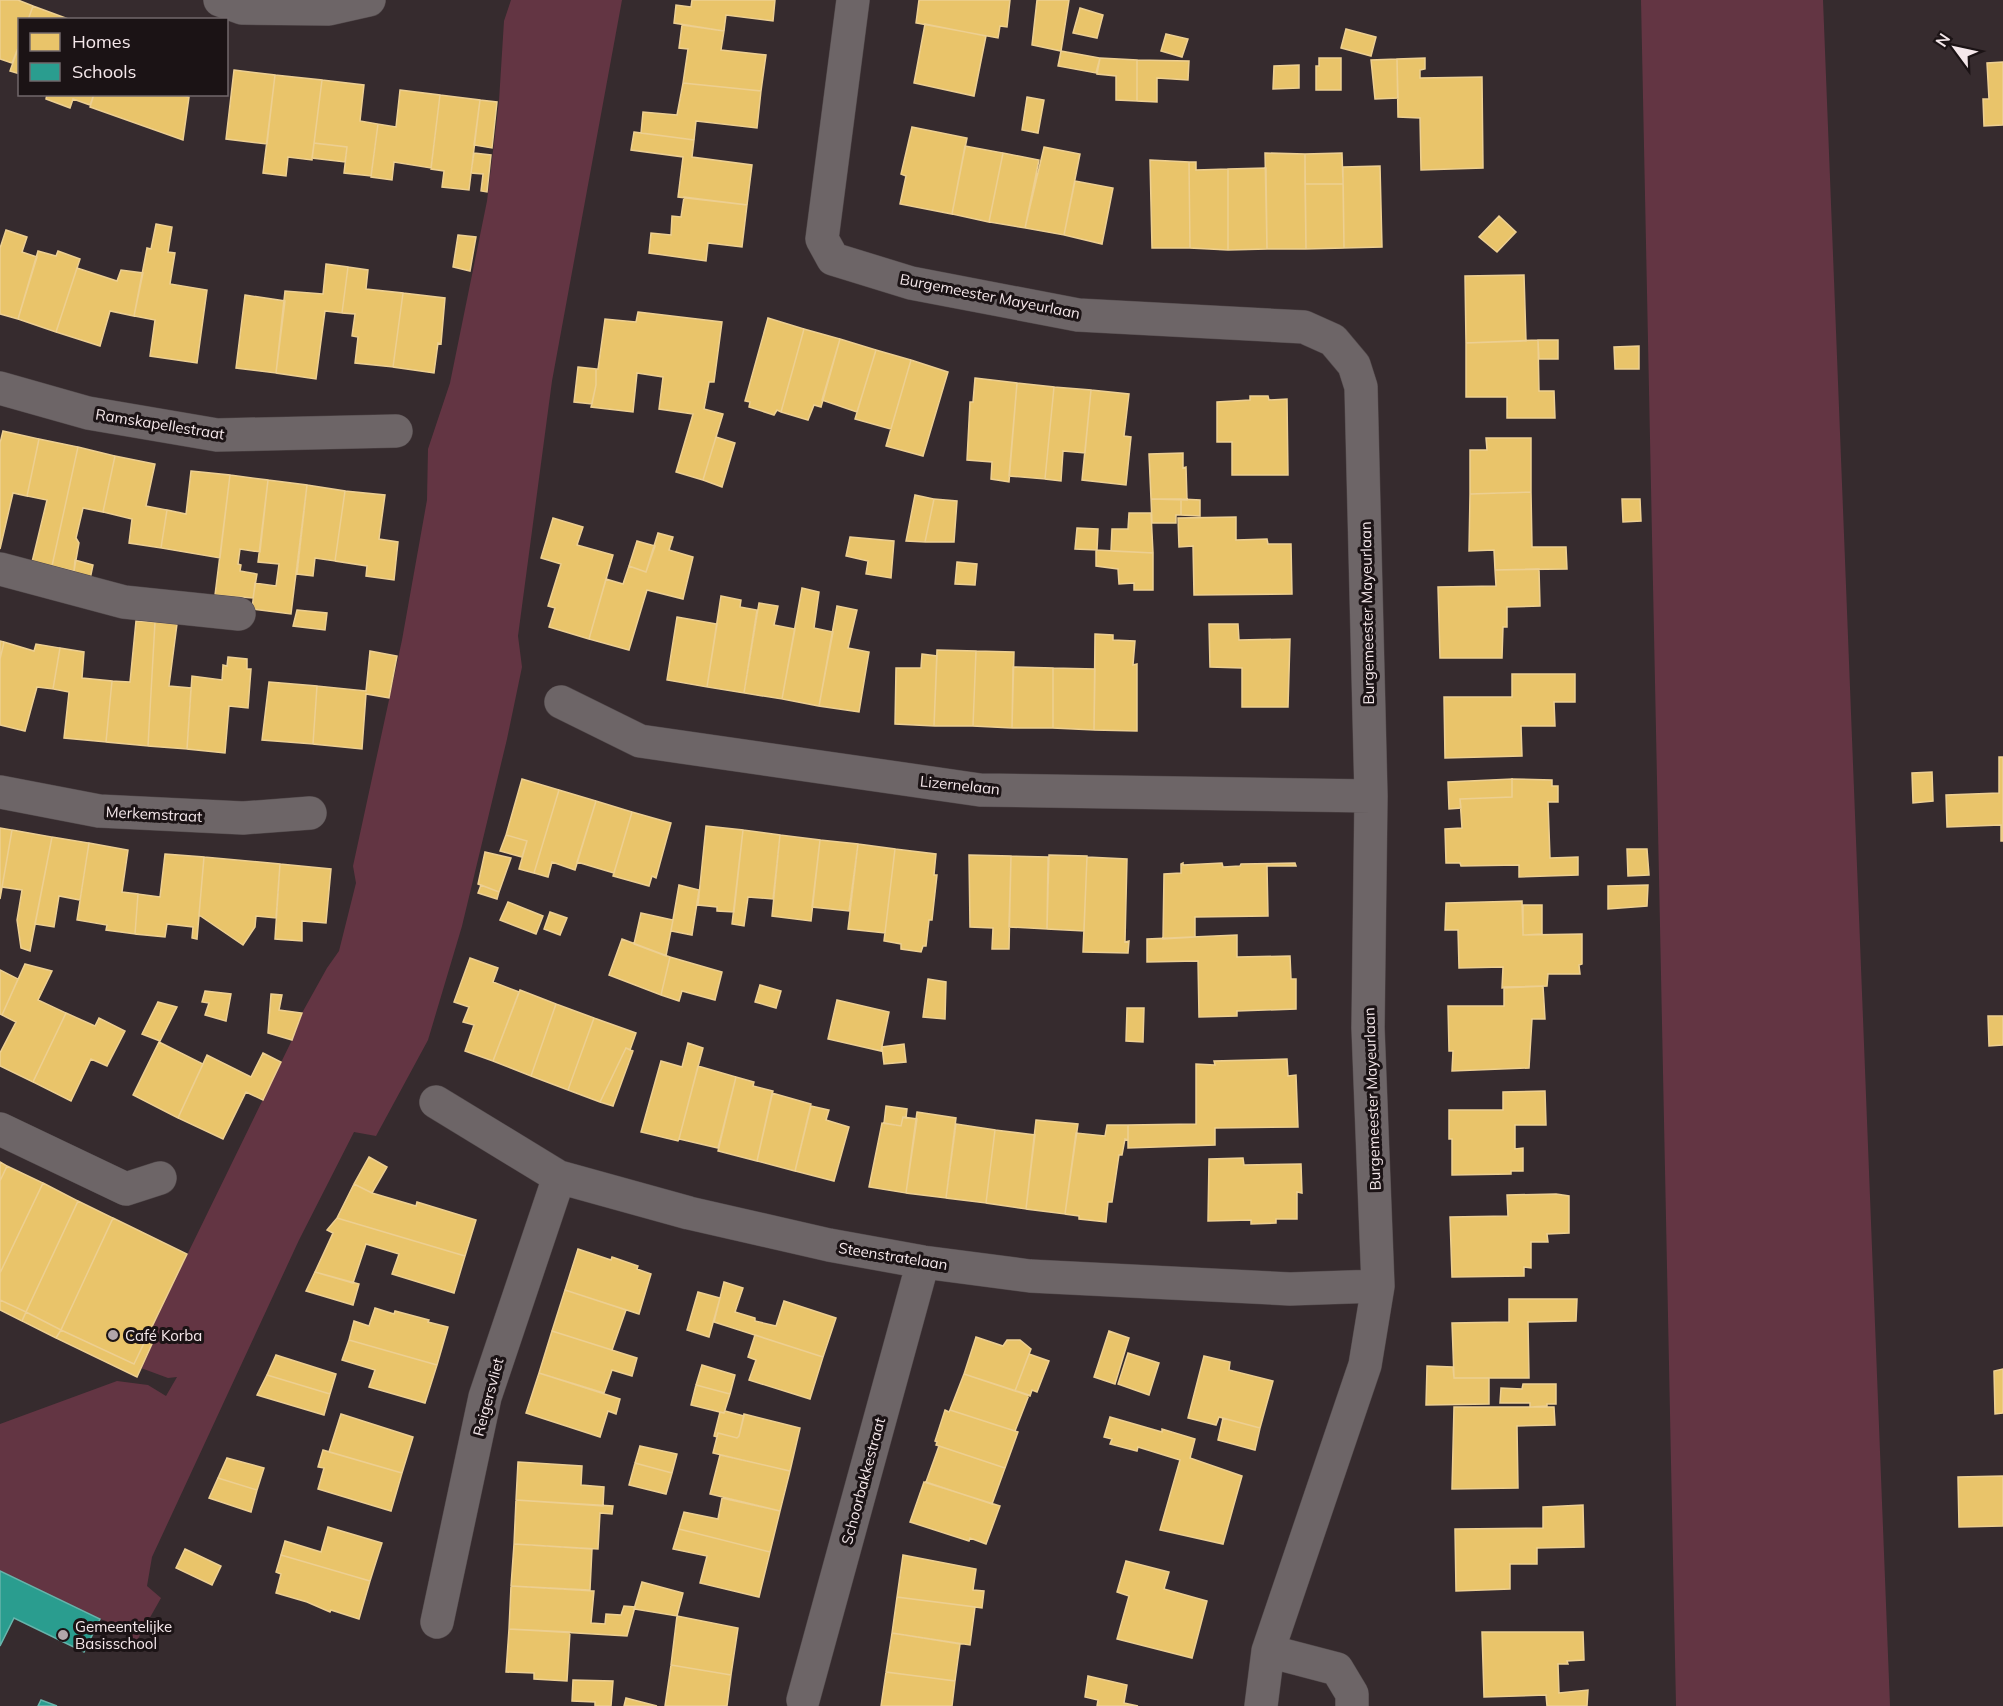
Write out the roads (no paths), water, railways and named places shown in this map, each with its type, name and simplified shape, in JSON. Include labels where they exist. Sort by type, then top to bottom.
[{"type":"street","points":[[220,0],[242,8],[329,9],[369,0]]},
{"type":"street","name":"Burgemeester Mayeurlaan","points":[[854,0],[822,239],[833,259],[911,283],[1078,315],[1304,327],[1333,340],[1354,365],[1361,387],[1371,796],[1368,1028],[1378,1286],[1365,1365],[1268,1651],[1262,1706]]},
{"type":"street","name":"Ramskapellestraat","points":[[0,388],[87,413],[217,435],[396,431]]},
{"type":"street","points":[[0,569],[124,602],[239,614]]},
{"type":"street","name":"Lizernelaan","points":[[561,702],[640,741],[980,790],[1371,796]]},
{"type":"street","name":"Merkemstraat","points":[[0,792],[99,811],[243,818],[310,813]]},
{"type":"street","name":"Steenstratelaan","points":[[436,1102],[559,1176],[689,1213],[829,1245],[923,1262],[1030,1276],[1290,1289],[1378,1286]]},
{"type":"street","points":[[0,1129],[126,1189],[160,1178]]},
{"type":"street","name":"Reigersvliet","points":[[437,1622],[485,1397],[559,1176]]},
{"type":"street","name":"Schoorbakkestraat","points":[[803,1700],[923,1262]]},
{"type":"street","points":[[1268,1651],[1337,1669],[1352,1694],[1352,1706]]},
{"type":"place","name":"Café Korba","points":[[113,1335]]},
{"type":"place","name":"Gemeentelijke Basisschool","points":[[63,1635]]}]
